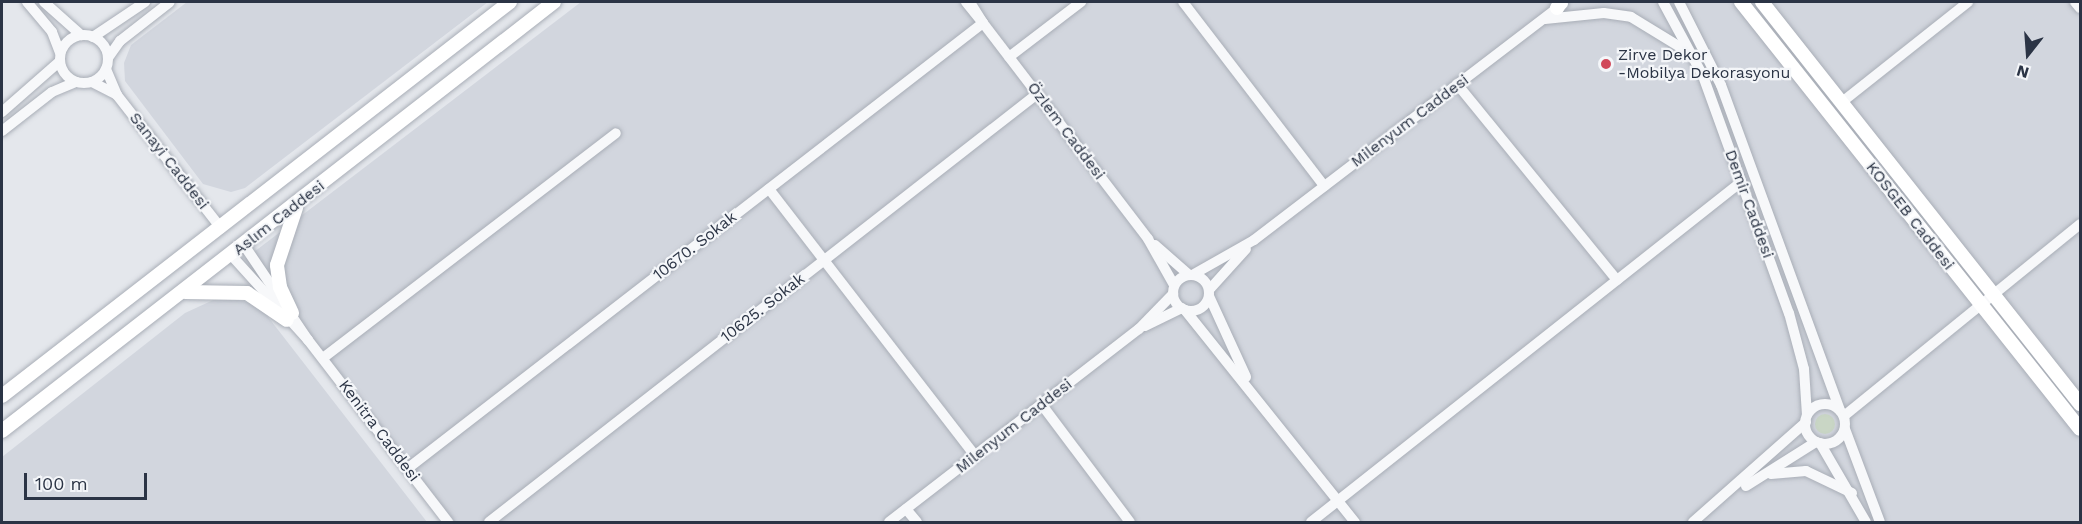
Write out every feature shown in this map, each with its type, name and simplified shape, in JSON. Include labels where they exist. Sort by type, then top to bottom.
[{"type":"main road","name":"Aslım Caddesi","points":[[2,396],[510,2]]},
{"type":"main road","name":"Aslım Caddesi","points":[[2,431],[183,293],[554,2]]},
{"type":"main road","name":"KOSGEB Caddesi","points":[[1741,2],[2080,429]]},
{"type":"main road","name":"KOSGEB Caddesi","points":[[1762,2],[2080,404]]},
{"type":"main road","points":[[290,317],[280,288],[277,266],[287,225],[301,201]]},
{"type":"main road","points":[[183,293],[247,293],[290,317]]},
{"type":"street","points":[[27,2],[52,32],[60,57],[76,82]]},
{"type":"street","points":[[44,2],[81,35],[93,37],[145,2]]},
{"type":"street","points":[[2,131],[52,92],[76,82],[92,82],[106,69],[108,58],[120,41],[171,2]]},
{"type":"street","name":"Özlem Caddesi","points":[[968,2],[1148,239],[1184,309]]},
{"type":"street","points":[[1009,57],[1081,2]]},
{"type":"street","points":[[1183,2],[1324,186]]},
{"type":"street","name":"Demir Caddesi","points":[[1664,2],[1694,56],[1795,331],[1807,418]]},
{"type":"street","name":"Demir Caddesi","points":[[1679,2],[1721,86],[1842,413]]},
{"type":"street","points":[[1842,102],[1968,2]]},
{"type":"street","points":[[2075,2],[2080,8]]},
{"type":"street","name":"Milenyum Caddesi","points":[[1254,240],[1561,4]]},
{"type":"street","points":[[1542,20],[1591,14],[1631,18],[1657,29],[1694,56]]},
{"type":"street","name":"10670. Sokak","points":[[407,469],[983,23]]},
{"type":"street","points":[[2,112],[81,35]]},
{"type":"street","points":[[93,37],[108,58]]},
{"type":"street","name":"Sanayi Caddesi","points":[[106,69],[117,95],[221,228]]},
{"type":"street","name":"Sanayi Caddesi","points":[[92,82],[117,95]]},
{"type":"street","points":[[1457,84],[1617,280]]},
{"type":"street","name":"10625. Sokak","points":[[489,522],[1037,94]]},
{"type":"street","points":[[323,358],[616,133]]},
{"type":"street","points":[[1311,522],[1741,182]]},
{"type":"street","points":[[769,189],[975,456]]},
{"type":"street","points":[[1842,413],[2080,224]]},
{"type":"street","name":"Özlem Caddesi","points":[[1148,239],[1191,274],[1209,293]]},
{"type":"street","points":[[1139,329],[1173,289],[1191,274],[1254,240]]},
{"type":"street","points":[[1139,329],[1184,309],[1198,310],[1209,293],[1254,240]]},
{"type":"street","name":"Kenitra Caddesi","points":[[243,245],[290,317],[448,522]]},
{"type":"street","name":"Kenitra Caddesi","points":[[231,255],[290,317]]},
{"type":"street","points":[[1209,293],[1251,388]]},
{"type":"street","points":[[1184,309],[1251,388],[1354,522]]},
{"type":"street","name":"Milenyum Caddesi","points":[[888,522],[1139,329]]},
{"type":"street","points":[[1041,405],[1130,522]]},
{"type":"street","points":[[1728,496],[1822,405],[1842,413]]},
{"type":"street","points":[[1842,413],[1845,429],[1880,522]]},
{"type":"street","points":[[1807,418],[1818,443],[1852,493],[1866,522]]},
{"type":"street","points":[[1693,522],[1728,496],[1818,443],[1837,441],[1845,429]]},
{"type":"street","points":[[1762,477],[1806,471],[1852,493]]},
{"type":"street","points":[[906,509],[917,522]]},
{"type":"shaded area","points":[[187,2],[488,2],[245,188],[231,192],[203,184],[125,81],[124,63],[131,45]]},
{"type":"shaded area","points":[[581,2],[2080,2],[2080,522],[449,522],[245,259]]},
{"type":"shaded area","points":[[222,296],[251,303],[265,313],[427,522],[2,522],[2,457],[185,313]]},
{"type":"green space","points":[[1825,414],[1832,417],[1835,424],[1832,431],[1825,434],[1818,431],[1815,424],[1818,417]]},
{"type":"place","name":"Zirve Dekor -Mobilya Dekorasyonu","points":[[1606,64]]}]
